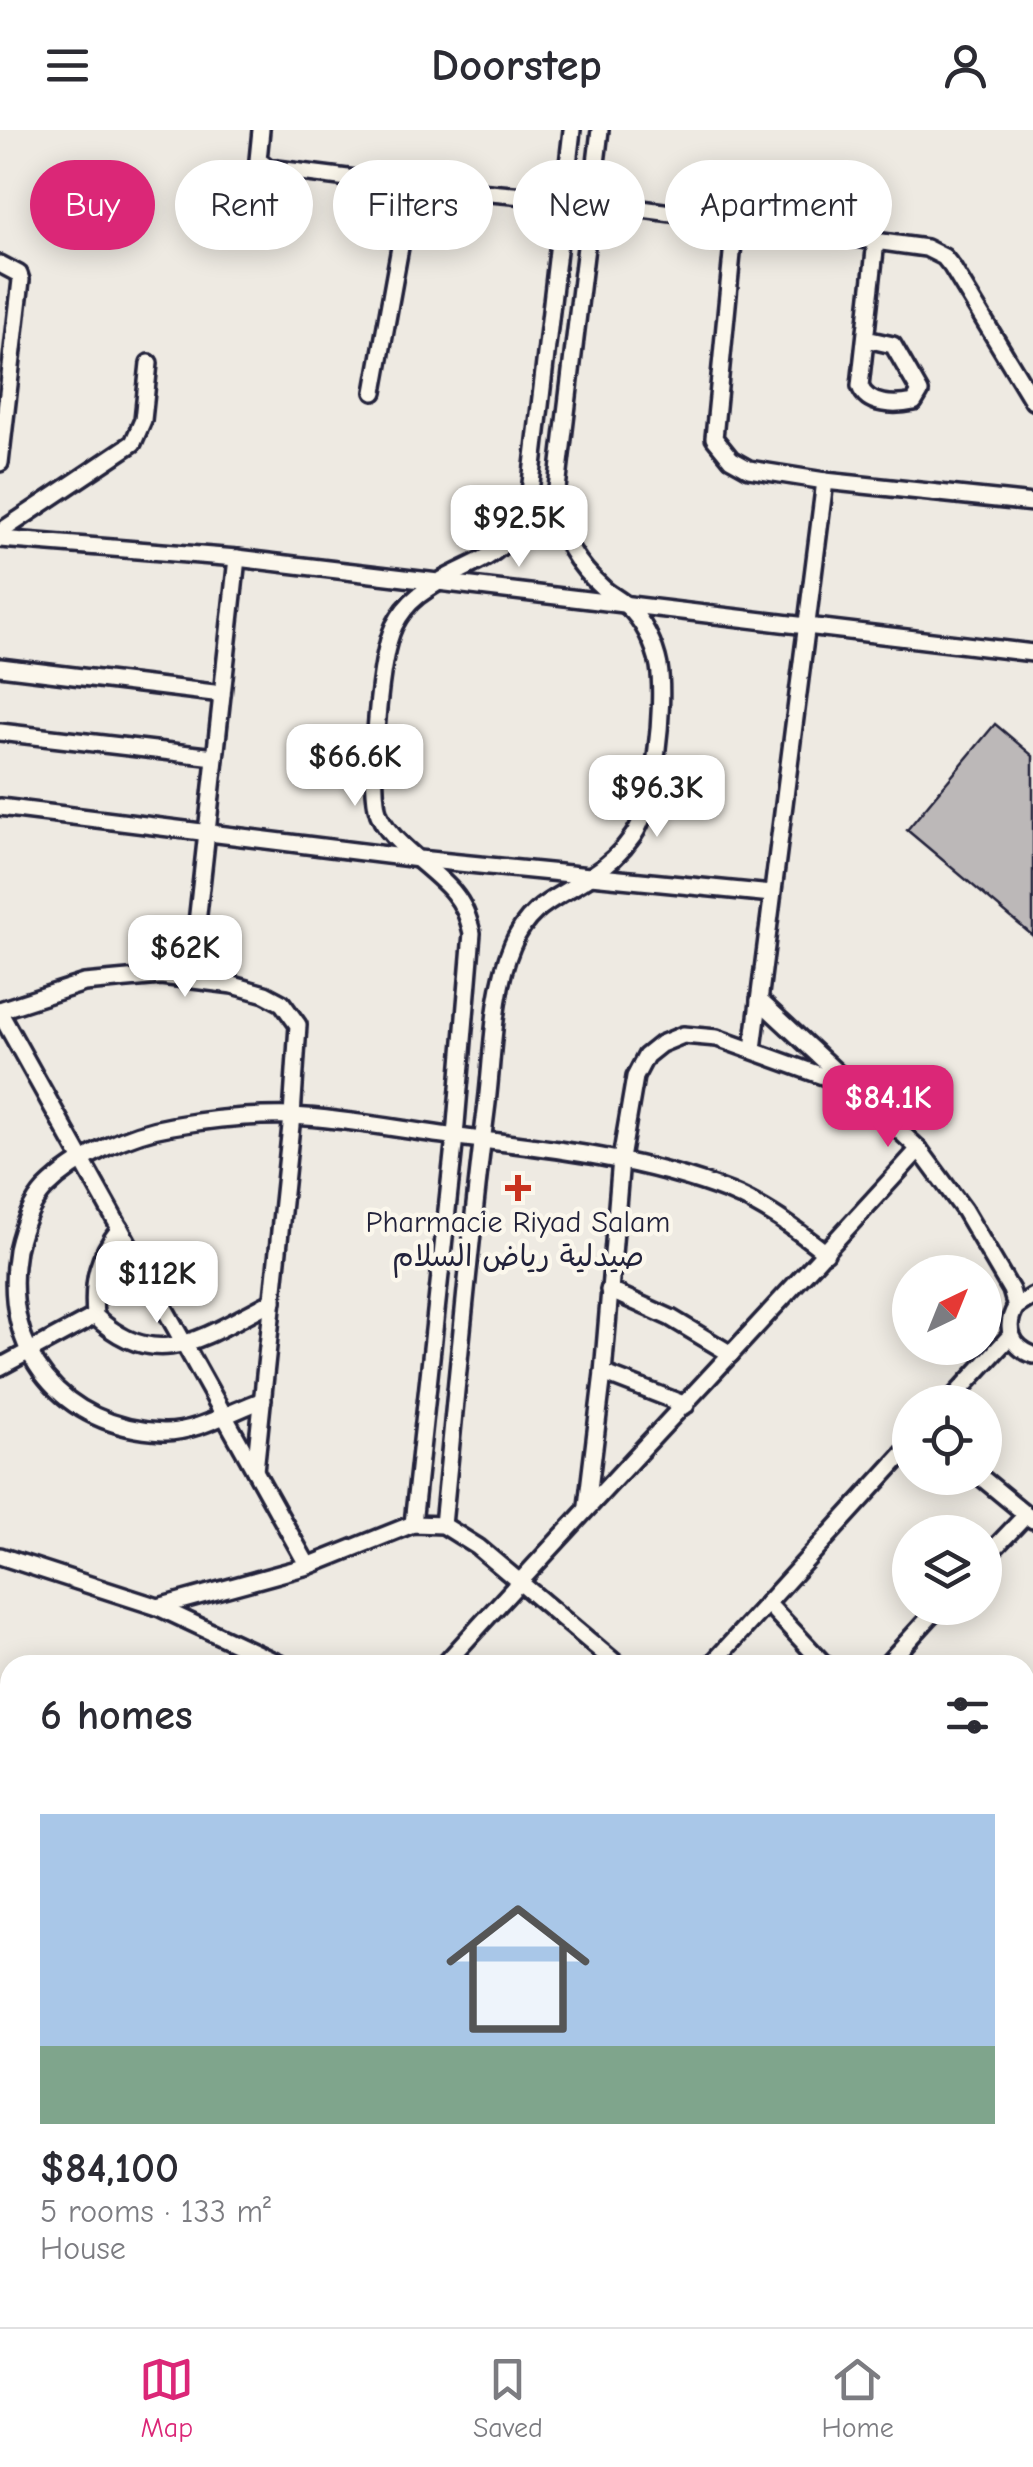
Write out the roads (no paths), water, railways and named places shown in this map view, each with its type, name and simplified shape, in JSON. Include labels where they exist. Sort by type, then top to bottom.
[{"type":"street","points":[[261,130],[258,158],[264,167],[333,176]]},
{"type":"street","points":[[569,160],[572,130]]},
{"type":"street","points":[[596,160],[600,130]]},
{"type":"street","points":[[892,244],[926,248],[948,262],[1033,401]]},
{"type":"street","points":[[374,392],[400,250]]},
{"type":"street","points":[[413,1524],[455,1136],[472,933],[458,899],[389,831],[377,812],[374,763],[378,713],[392,630],[415,598],[502,549],[524,515],[559,250]]},
{"type":"street","points":[[443,1525],[503,974],[512,946],[545,901],[589,877],[617,856],[636,834],[658,748],[659,668],[644,628],[629,608],[605,590],[574,556],[562,536],[555,505],[585,250]]},
{"type":"street","points":[[732,250],[714,438],[730,459],[749,469],[826,481],[1033,504]]},
{"type":"street","points":[[866,339],[888,342],[897,349],[920,392],[914,402],[873,401],[864,397],[860,386],[875,250]]},
{"type":"street","points":[[0,264],[21,278],[0,463]]},
{"type":"street","points":[[0,536],[133,442],[143,420],[148,364]]},
{"type":"street","points":[[752,1050],[826,481]]},
{"type":"street","points":[[0,536],[238,558],[629,608],[1033,653]]},
{"type":"street","points":[[191,978],[238,558]]},
{"type":"street","points":[[0,667],[222,694]]},
{"type":"street","points":[[0,732],[216,757]]},
{"type":"street","points":[[0,807],[419,859],[772,894]]},
{"type":"street","points":[[255,1471],[292,1116],[298,1026],[291,1012],[266,994],[191,978],[160,976],[84,983],[0,1012],[224,1414],[255,1471],[308,1566]]},
{"type":"street","points":[[759,1000],[919,1150],[964,1210],[1016,1307]]},
{"type":"street","points":[[587,1506],[621,1159],[636,1077],[646,1056],[661,1044],[684,1035],[717,1038],[856,1088]]},
{"type":"street","points":[[262,1400],[196,1426],[166,1432],[123,1427],[99,1420],[62,1396],[24,1354],[16,1330],[12,1288],[19,1241],[35,1202],[67,1170],[82,1160],[174,1125],[292,1116],[621,1159],[734,1194],[793,1228],[826,1253]]},
{"type":"street","points":[[453,1655],[919,1150]]},
{"type":"street","points":[[120,1228],[105,1248],[94,1277],[95,1316],[112,1331],[141,1346],[155,1349],[185,1345],[273,1300]]},
{"type":"street","points":[[610,1290],[670,1318],[730,1354]]},
{"type":"street","points":[[1033,1296],[1016,1307],[1010,1320],[1010,1335],[1021,1350],[1033,1355]]},
{"type":"street","points":[[0,1367],[95,1316]]},
{"type":"street","points":[[964,1385],[1010,1335]]},
{"type":"street","points":[[602,1373],[686,1405]]},
{"type":"street","points":[[720,1655],[892,1466]]},
{"type":"street","points":[[1002,1495],[1029,1518],[1002,1543]]},
{"type":"street","points":[[158,1607],[308,1566],[413,1524],[443,1525],[478,1547],[606,1655]]},
{"type":"street","points":[[0,1556],[158,1607],[261,1655]]},
{"type":"street","points":[[767,1603],[816,1655]]},
{"type":"street","points":[[895,1655],[922,1625]]},
{"type":"place","name":"Pharmacie Riyad Salam صيدلية رياض السلام","points":[[518,1188]]}]
